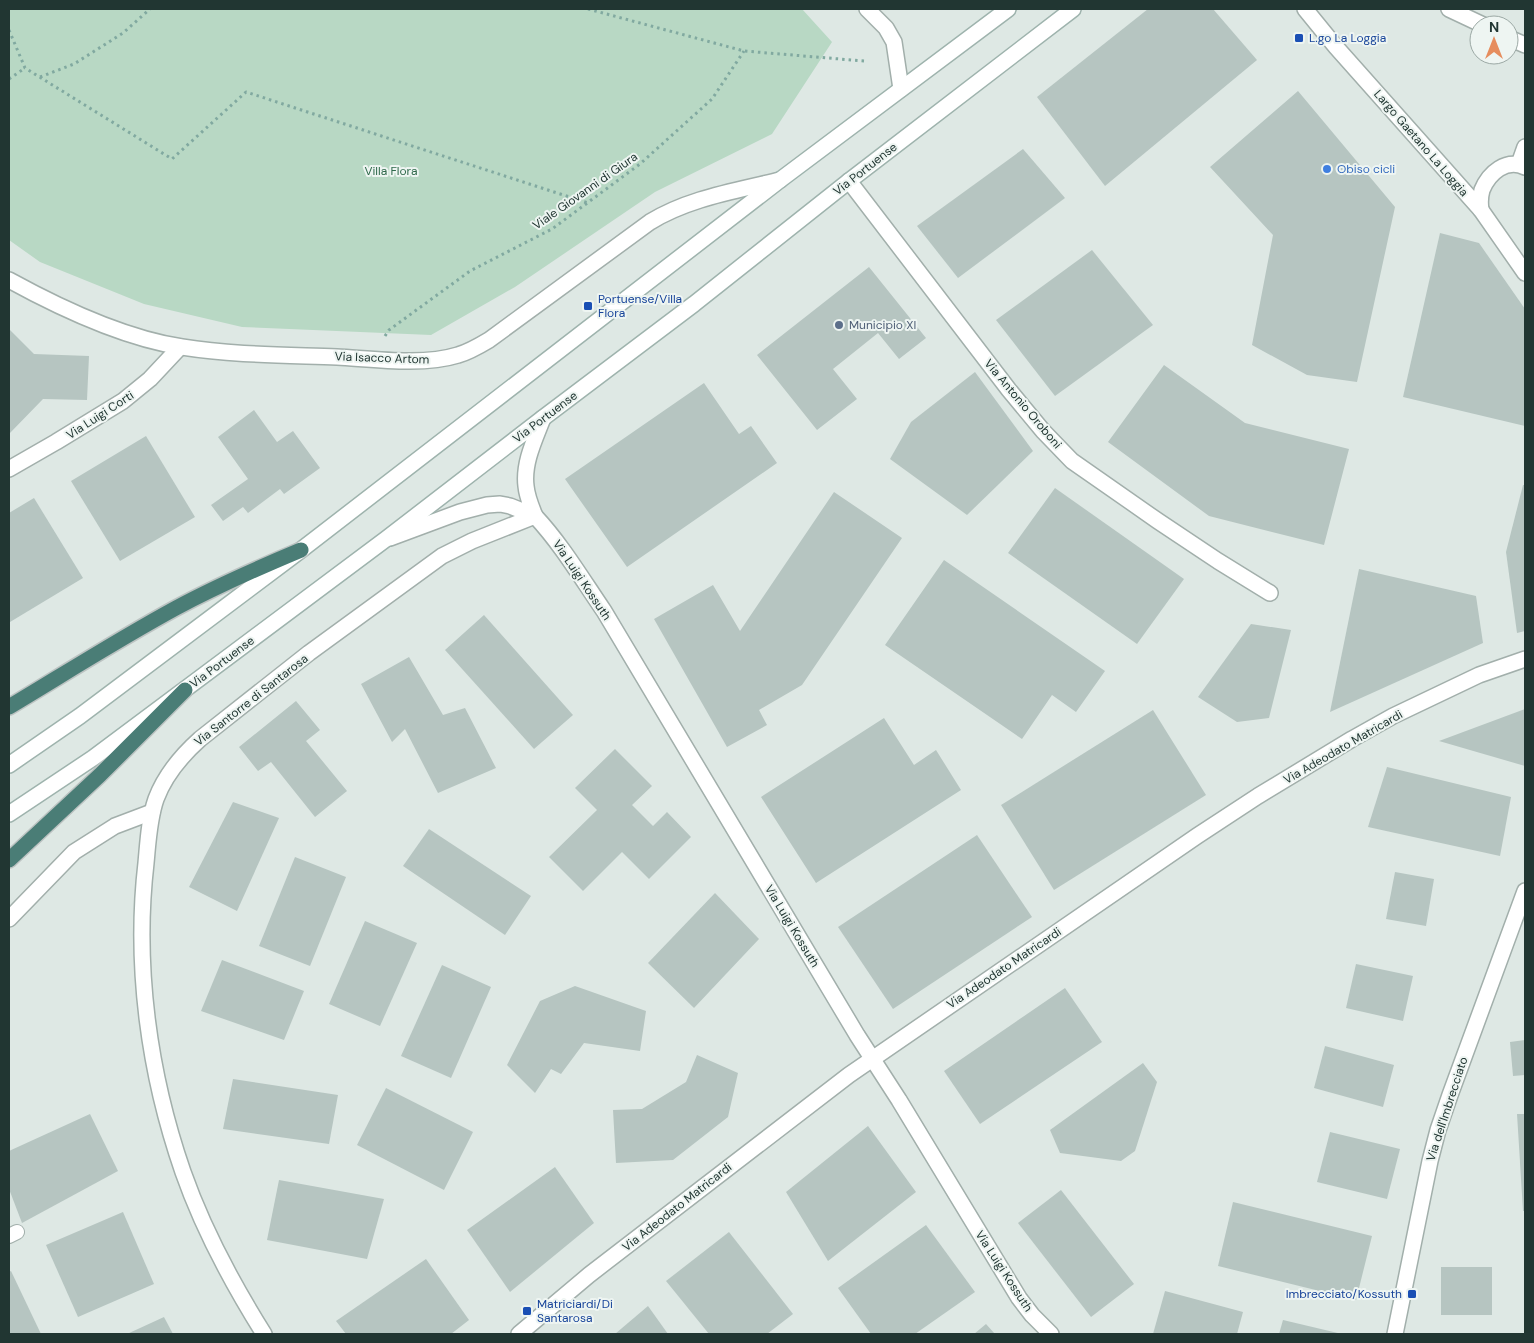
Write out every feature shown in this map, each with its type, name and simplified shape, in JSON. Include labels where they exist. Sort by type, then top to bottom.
[{"type":"highway","points":[[9,707],[174,609],[223,584],[301,550]]},
{"type":"highway","points":[[9,860],[86,789],[185,690]]},
{"type":"street","points":[[867,9],[886,28],[894,42],[901,89]]},
{"type":"street","points":[[9,765],[80,716],[301,550],[780,180],[1008,9]]},
{"type":"street","name":"Via Portuense","points":[[9,814],[93,758],[386,539],[694,304],[849,181],[1073,9]]},
{"type":"street","name":"Largo Gaetano La Loggia","points":[[1305,9],[1336,47],[1481,210]]},
{"type":"street","points":[[1449,9],[1469,18]]},
{"type":"street","name":"Largo Gaetano La Loggia","points":[[1481,210],[1480,200],[1487,181],[1501,166],[1510,164],[1522,165],[1525,147]]},
{"type":"street","name":"Via Isacco Artom","points":[[9,280],[90,319],[138,336],[180,347],[224,352],[434,360],[466,352],[489,340],[665,213],[685,205],[780,180]]},
{"type":"street","name":"Via Antonio Oroboni","points":[[849,181],[1009,390],[1043,431],[1072,461],[1158,521],[1270,593]]},
{"type":"street","points":[[1481,210],[1525,273]]},
{"type":"street","name":"Via Luigi Corti","points":[[9,469],[123,401],[150,380],[180,347]]},
{"type":"street","name":"Via Luigi Kossuth","points":[[543,418],[530,454],[526,479],[528,498],[535,516],[552,536],[604,611],[857,1035],[1019,1298],[1032,1315],[1051,1334]]},
{"type":"street","name":"Via Luigi Kossuth","points":[[386,539],[460,512],[487,505],[500,504],[510,506],[535,516]]},
{"type":"street","name":"Via Santorre di Santarosa","points":[[264,1334],[233,1283],[197,1209],[172,1137],[155,1070],[146,1010],[142,932],[145,869],[152,812],[156,798],[166,778],[187,751],[309,653],[442,556],[480,537],[535,516]]},
{"type":"street","name":"Via Adeodato Matricardi","points":[[519,1334],[597,1269],[849,1075],[1258,796],[1394,716],[1478,675],[1525,659]]},
{"type":"street","points":[[9,919],[74,852],[115,826],[152,812]]},
{"type":"street","name":"Via dell'Imbrecciato","points":[[1395,1334],[1438,1130],[1525,890]]},
{"type":"path","points":[[40,77],[74,64],[123,33],[150,9]]},
{"type":"path","points":[[588,9],[744,51],[864,61]]},
{"type":"path","points":[[9,30],[25,68],[172,159],[246,92],[588,203]]},
{"type":"path","name":"Viale Giovanni di Giura","points":[[370,359],[389,330],[470,271],[552,229],[640,164],[712,100],[744,51]]},
{"type":"path","points":[[9,79],[25,68]]},
{"type":"green space","name":"Villa Flora","points":[[9,9],[802,9],[832,42],[772,134],[655,192],[515,287],[431,335],[242,327],[144,304],[40,262],[9,240]]},
{"type":"building","points":[[1148,9],[1213,9],[1257,60],[1105,186],[1037,97]]},
{"type":"building","points":[[1298,91],[1395,207],[1357,382],[1307,375],[1252,345],[1273,235],[1210,167]]},
{"type":"building","points":[[1023,149],[1065,198],[958,278],[917,226]]},
{"type":"building","points":[[1440,233],[1479,243],[1525,309],[1525,426],[1403,397]]},
{"type":"building","points":[[1092,250],[1153,325],[1055,396],[996,320]]},
{"type":"building","points":[[869,267],[926,338],[899,359],[878,333],[833,369],[857,399],[817,430],[757,355]]},
{"type":"building","points":[[9,329],[34,354],[89,356],[87,400],[43,399],[9,434]]},
{"type":"building","points":[[1164,365],[1245,423],[1349,449],[1324,545],[1209,516],[1108,442]]},
{"type":"building","points":[[975,372],[1033,451],[967,515],[890,459],[911,422]]},
{"type":"building","points":[[704,383],[739,434],[751,426],[777,463],[627,567],[565,479]]},
{"type":"building","points":[[254,410],[277,442],[293,431],[320,468],[284,494],[280,489],[248,513],[243,507],[223,521],[211,505],[248,479],[218,437]]},
{"type":"building","points":[[146,436],[195,517],[120,561],[71,481]]},
{"type":"building","points":[[1523,485],[1525,485],[1525,631],[1517,633],[1506,552]]},
{"type":"building","points":[[1055,488],[1184,579],[1137,644],[1008,553]]},
{"type":"building","points":[[834,492],[902,538],[802,685],[759,710],[767,725],[727,747],[654,619],[713,585],[740,631]]},
{"type":"building","points":[[34,498],[83,578],[10,622],[9,513]]},
{"type":"building","points":[[944,560],[1105,671],[1076,712],[1052,695],[1022,739],[885,645]]},
{"type":"building","points":[[1359,569],[1476,596],[1483,643],[1330,712]]},
{"type":"building","points":[[484,615],[573,715],[534,749],[445,650]]},
{"type":"building","points":[[1251,624],[1291,630],[1269,718],[1237,722],[1198,697]]},
{"type":"building","points":[[409,657],[443,715],[465,708],[496,768],[438,793],[405,729],[392,742],[361,684]]},
{"type":"building","points":[[296,701],[320,730],[306,741],[347,791],[315,817],[271,762],[258,771],[239,747]]},
{"type":"building","points":[[1525,709],[1525,766],[1439,741]]},
{"type":"building","points":[[1153,710],[1206,795],[1054,890],[1001,805]]},
{"type":"building","points":[[884,718],[914,765],[936,750],[961,790],[816,883],[761,797]]},
{"type":"building","points":[[615,749],[652,786],[632,805],[653,826],[667,812],[691,837],[649,879],[622,852],[583,891],[549,857],[597,810],[575,788]]},
{"type":"building","points":[[1387,767],[1511,797],[1500,856],[1368,827]]},
{"type":"building","points":[[233,802],[279,818],[237,911],[189,887]]},
{"type":"building","points":[[429,829],[531,896],[505,935],[403,866]]},
{"type":"building","points":[[977,835],[1032,917],[893,1009],[838,927]]},
{"type":"building","points":[[295,857],[346,877],[310,966],[259,946]]},
{"type":"building","points":[[1395,872],[1434,879],[1426,926],[1386,919]]},
{"type":"building","points":[[715,893],[759,939],[694,1008],[648,963]]},
{"type":"building","points":[[365,921],[417,943],[380,1026],[329,1004]]},
{"type":"building","points":[[222,960],[304,991],[284,1040],[201,1011]]},
{"type":"building","points":[[1356,964],[1413,976],[1403,1021],[1346,1008]]},
{"type":"building","points":[[442,965],[491,987],[451,1078],[401,1056]]},
{"type":"building","points":[[575,986],[646,1011],[640,1051],[584,1043],[561,1074],[551,1069],[535,1093],[507,1065],[540,1001]]},
{"type":"building","points":[[1065,988],[1102,1042],[980,1124],[944,1071]]},
{"type":"building","points":[[1525,1040],[1525,1075],[1513,1076],[1510,1042]]},
{"type":"building","points":[[1325,1046],[1394,1065],[1383,1107],[1314,1088]]},
{"type":"building","points":[[697,1055],[738,1073],[728,1117],[673,1160],[616,1163],[613,1110],[642,1109],[686,1082]]},
{"type":"building","points":[[1143,1063],[1157,1082],[1135,1151],[1121,1161],[1060,1153],[1050,1130]]},
{"type":"building","points":[[233,1079],[338,1095],[329,1144],[223,1129]]},
{"type":"building","points":[[386,1088],[473,1132],[444,1190],[357,1145]]},
{"type":"building","points":[[90,1114],[118,1171],[22,1223],[9,1189],[9,1151]]},
{"type":"building","points":[[1517,1114],[1525,1114],[1525,1211],[1523,1211]]},
{"type":"building","points":[[868,1126],[916,1192],[828,1261],[786,1192]]},
{"type":"building","points":[[1330,1132],[1400,1149],[1387,1199],[1317,1182]]},
{"type":"building","points":[[555,1167],[594,1223],[510,1292],[467,1230]]},
{"type":"building","points":[[279,1180],[384,1199],[367,1259],[267,1240]]},
{"type":"building","points":[[1061,1190],[1134,1284],[1091,1317],[1018,1223]]},
{"type":"building","points":[[1233,1202],[1372,1236],[1356,1300],[1218,1266]]},
{"type":"building","points":[[123,1212],[154,1284],[78,1317],[46,1245]]},
{"type":"building","points":[[926,1225],[975,1292],[915,1334],[871,1334],[838,1288]]},
{"type":"building","points":[[729,1232],[793,1314],[767,1334],[709,1334],[666,1281]]},
{"type":"building","points":[[426,1259],[469,1320],[451,1334],[346,1334],[336,1321]]},
{"type":"building","points":[[1441,1267],[1492,1267],[1492,1315],[1441,1315]]},
{"type":"building","points":[[11,1271],[41,1334],[9,1334],[9,1272]]},
{"type":"building","points":[[1165,1291],[1243,1312],[1237,1334],[1153,1334]]},
{"type":"building","points":[[648,1306],[668,1334],[615,1334]]},
{"type":"building","points":[[164,1317],[173,1334],[127,1334]]},
{"type":"building","points":[[1283,1320],[1342,1334],[1279,1334]]},
{"type":"building","points":[[986,1324],[995,1334],[974,1334]]},
{"type":"place","name":"L.go La Loggia","points":[[1299,38]]},
{"type":"place","name":"Obiso cicli","points":[[1327,169]]},
{"type":"place","name":"Portuense/Villa Flora","points":[[588,306]]},
{"type":"place","name":"Municipio XI","points":[[839,325]]},
{"type":"place","name":"Imbrecciato/Kossuth","points":[[1412,1294]]},
{"type":"place","name":"Matriciardi/Di Santarosa","points":[[527,1311]]}]
